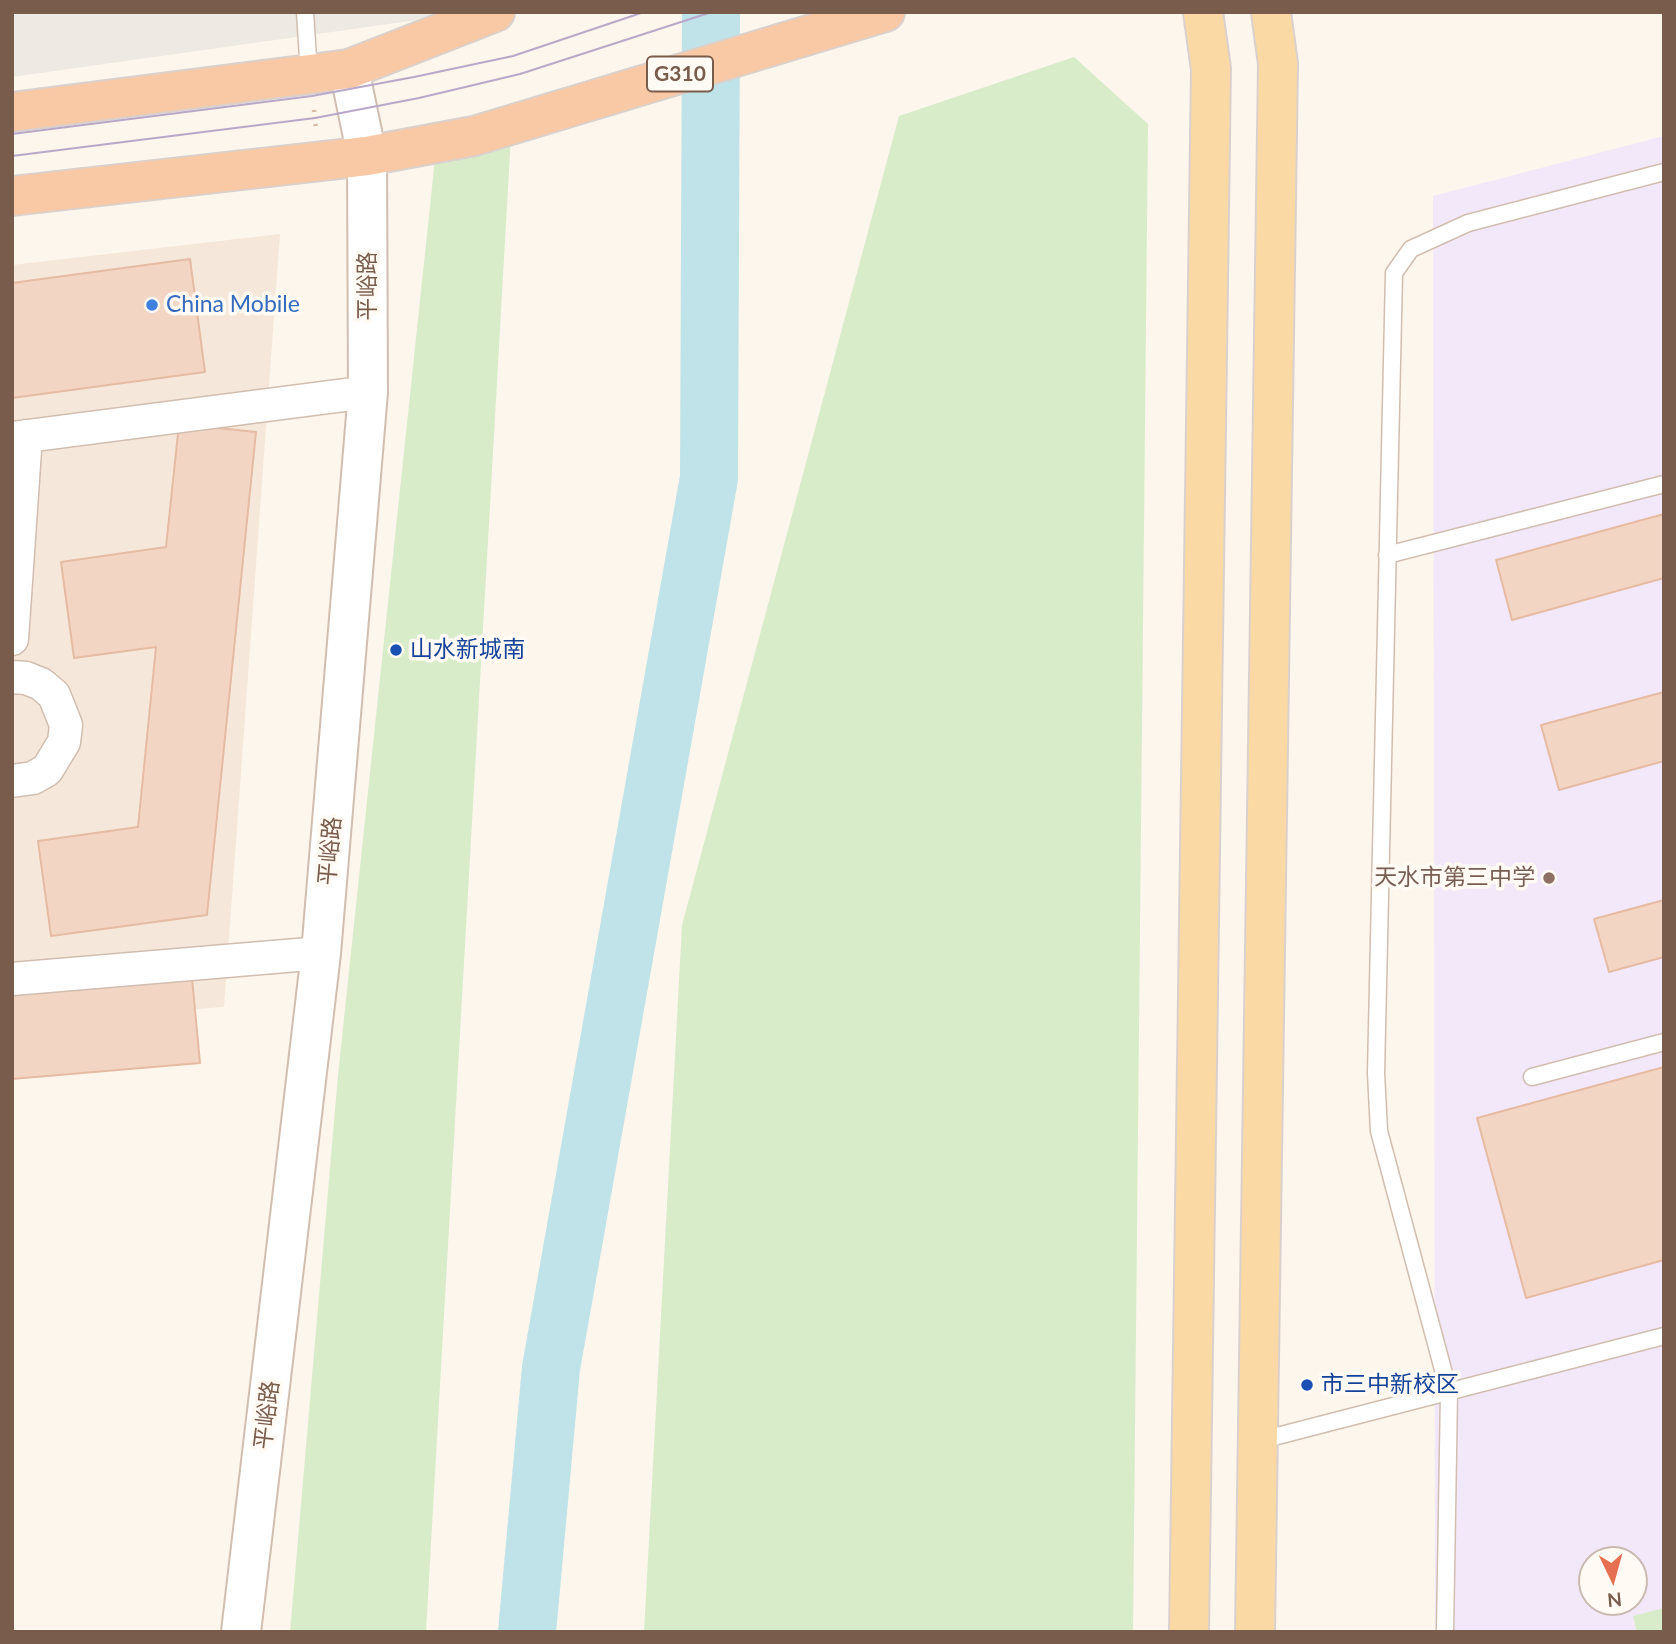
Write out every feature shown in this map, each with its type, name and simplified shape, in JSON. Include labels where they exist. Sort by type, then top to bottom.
[{"type":"highway","name":"G310","points":[[12,196],[319,159],[367,156],[474,136],[885,12]]},
{"type":"highway","points":[[12,112],[349,69],[493,13]]},
{"type":"main road","points":[[1189,1632],[1211,69],[1203,12]]},
{"type":"main road","points":[[1255,1632],[1278,64],[1271,12]]},
{"type":"street","name":"平峪路","points":[[242,1632],[321,953],[368,392],[367,156],[349,69]]},
{"type":"street","points":[[12,639],[19,437],[368,392]]},
{"type":"street","points":[[12,677],[26,678],[41,684],[54,695],[66,725],[64,742],[47,770],[33,778],[12,781]]},
{"type":"street","points":[[12,979],[321,953]]},
{"type":"lane","points":[[305,12],[309,74]]},
{"type":"lane","points":[[1445,1632],[1449,1392],[1379,1131],[1376,1073],[1394,272],[1410,249],[1468,223],[1664,172]]},
{"type":"lane","points":[[1387,555],[1664,484]]},
{"type":"lane","points":[[1532,1077],[1664,1042]]},
{"type":"lane","points":[[1258,1441],[1664,1336]]},
{"type":"path","points":[[309,74],[319,159]]},
{"type":"shaded area","points":[[12,12],[467,12],[467,13],[12,77]]},
{"type":"shaded area","name":"天水市第三中学","points":[[1664,136],[1664,1632],[1435,1632],[1433,196]]},
{"type":"shaded area","points":[[280,234],[224,1007],[12,1022],[12,265]]},
{"type":"green space","points":[[1074,57],[1148,124],[1133,1632],[644,1632],[682,925],[899,116]]},
{"type":"green space","points":[[512,118],[426,1632],[290,1632],[338,1075],[439,121]]},
{"type":"green space","points":[[1664,1608],[1664,1632],[1637,1632],[1633,1616],[1648,1616],[1648,1612]]},
{"type":"building","points":[[190,259],[205,372],[12,398],[12,283]]},
{"type":"building","points":[[179,424],[256,432],[207,915],[51,936],[38,841],[138,827],[156,647],[74,658],[61,562],[166,547]]},
{"type":"building","points":[[1664,514],[1664,578],[1512,620],[1496,560]]},
{"type":"building","points":[[1664,692],[1664,761],[1559,790],[1541,725]]},
{"type":"building","points":[[1664,900],[1664,957],[1609,972],[1594,919]]},
{"type":"building","points":[[192,978],[200,1063],[12,1079],[12,995]]},
{"type":"building","points":[[1664,1067],[1664,1260],[1526,1298],[1477,1118]]},
{"type":"waterway","points":[[527,1632],[551,1368],[709,478],[711,12]]},
{"type":"tram line","points":[[12,134],[312,96],[414,77],[513,56],[644,12]]},
{"type":"tram line","points":[[12,156],[315,118],[419,98],[520,74],[712,12]]},
{"type":"place","name":"China Mobile","points":[[152,305]]},
{"type":"place","name":"山水新城南","points":[[396,650]]},
{"type":"place","name":"天水市第三中学","points":[[1549,878]]},
{"type":"place","name":"市三中新校区","points":[[1307,1385]]}]
